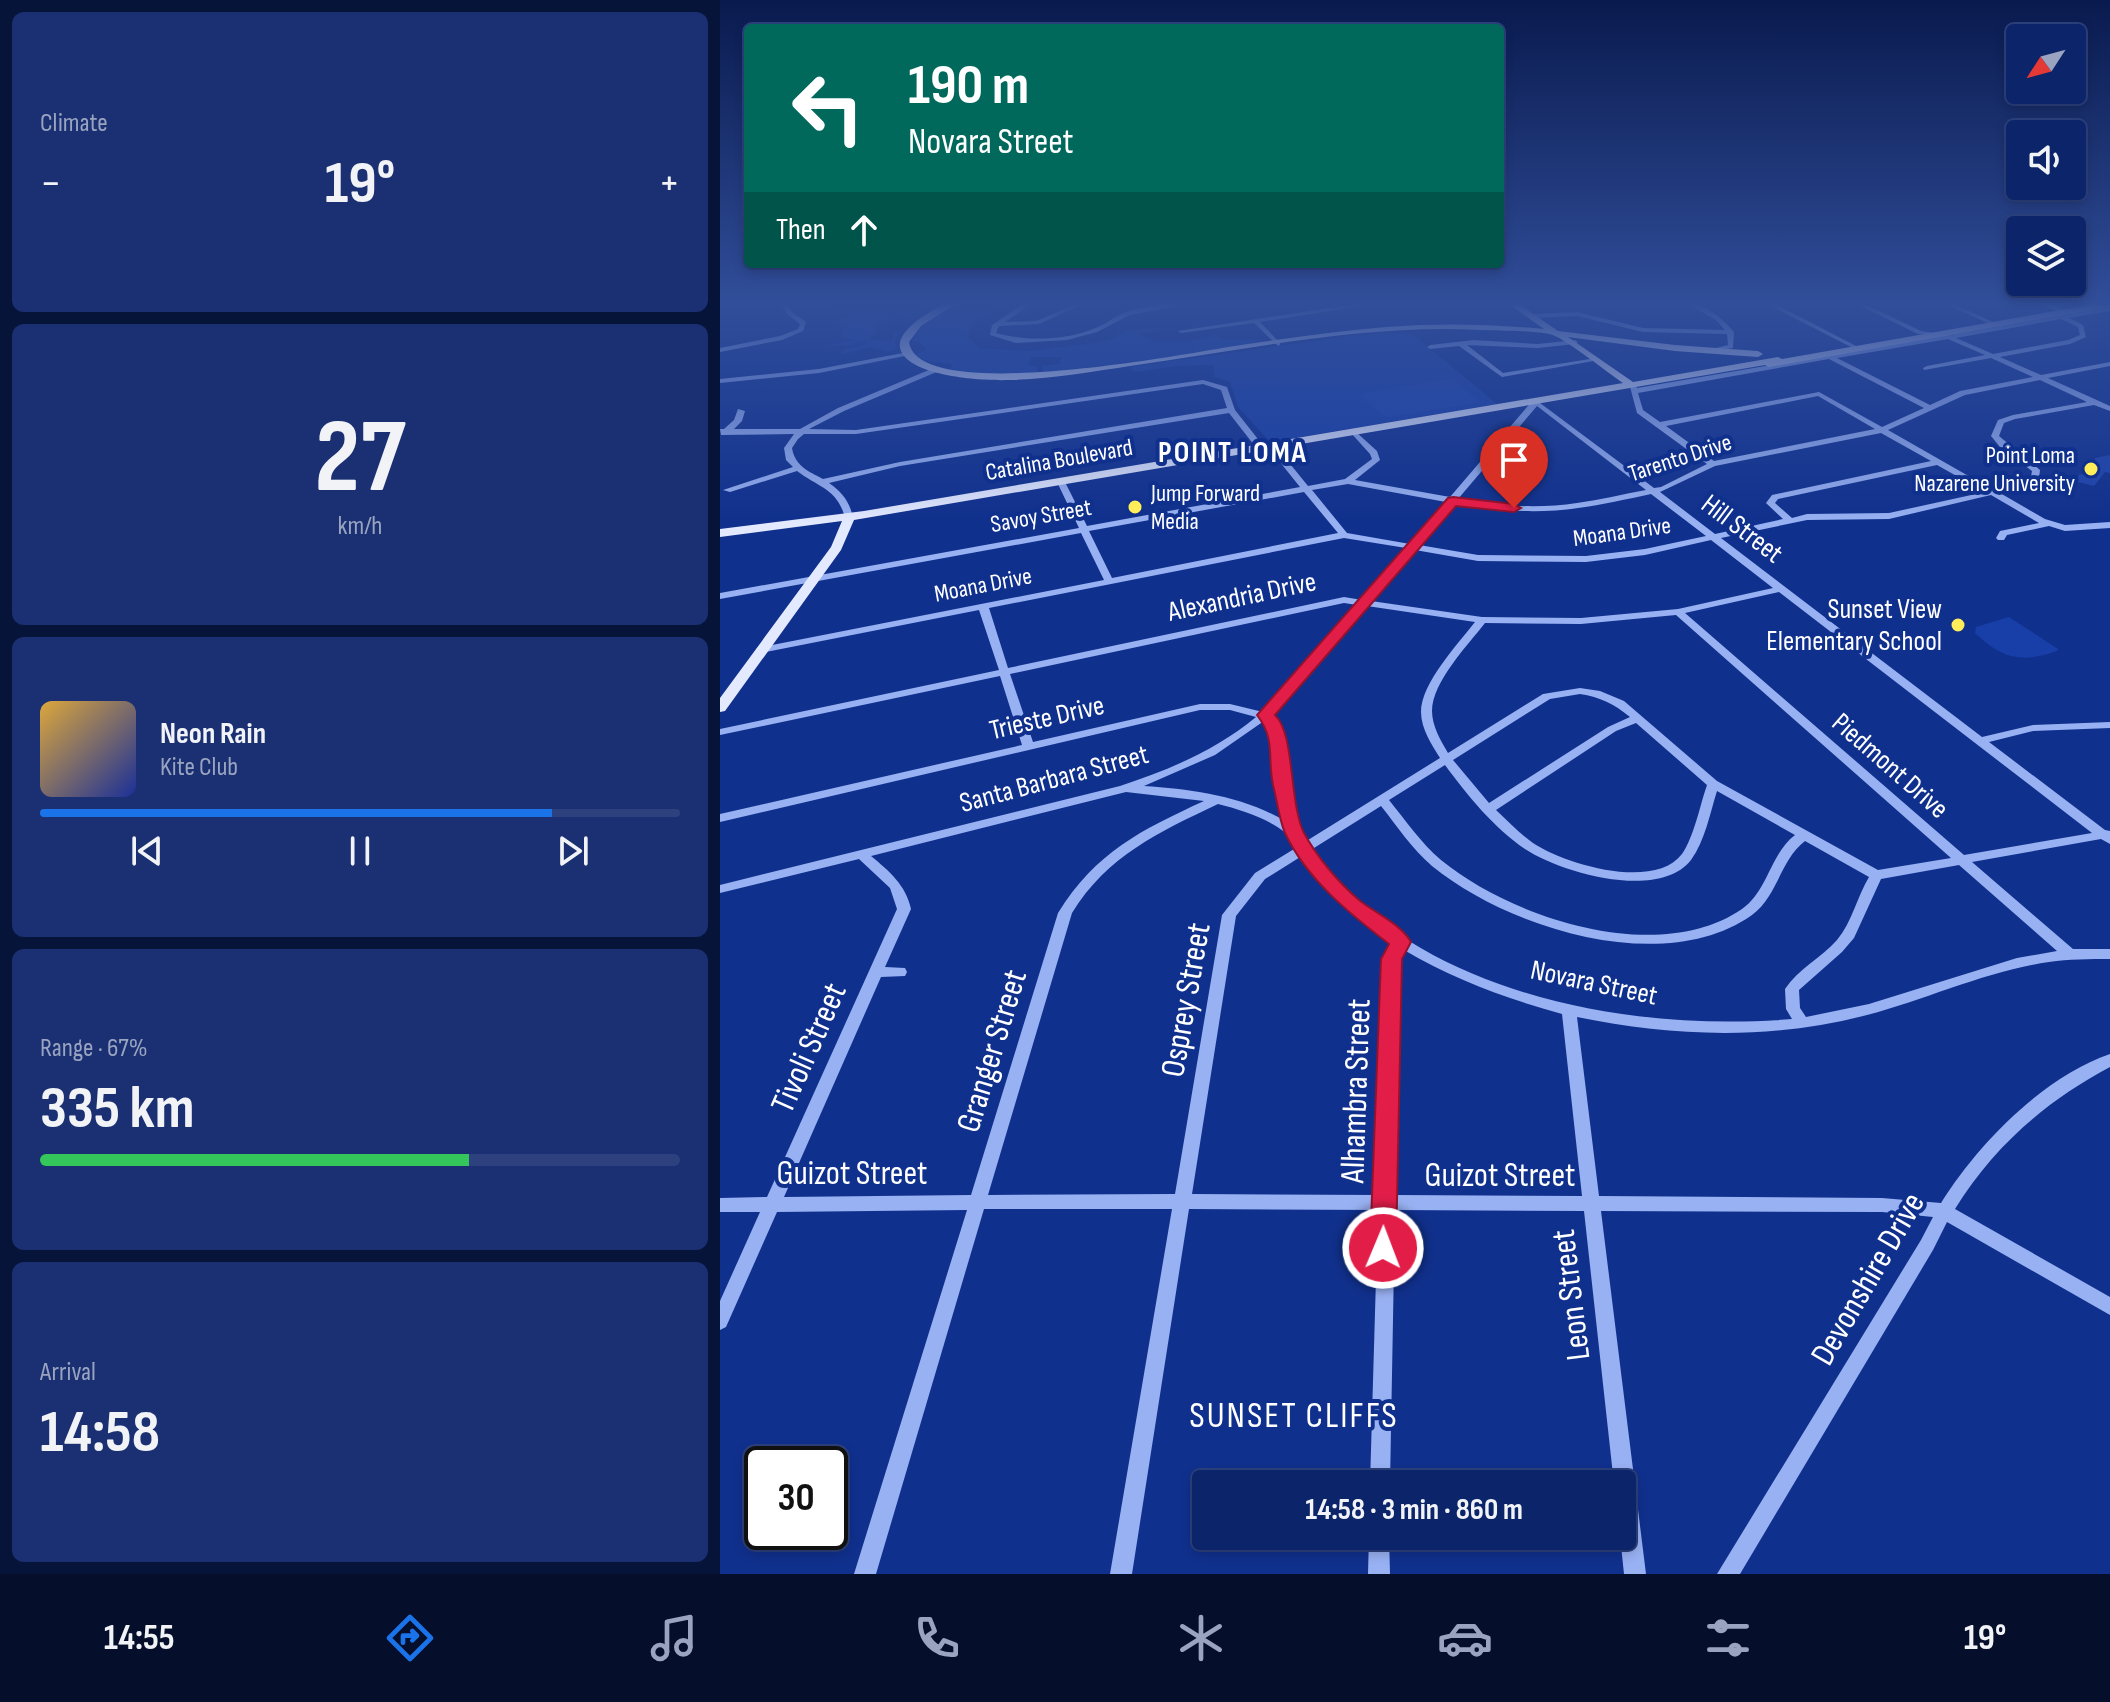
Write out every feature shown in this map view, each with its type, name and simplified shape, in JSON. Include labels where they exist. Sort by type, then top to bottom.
[{"type":"main road","points":[[985,375],[1017,375]]},
{"type":"main road","points":[[1611,389],[1619,381],[1616,375]]},
{"type":"main road","points":[[1620,375],[1635,386]]},
{"type":"main road","name":"Catalina Boulevard","points":[[1635,386],[1678,375]]},
{"type":"main road","name":"Catalina Boulevard","points":[[720,533],[849,518],[1693,375]]},
{"type":"main road","points":[[720,708],[840,541],[849,518]]},
{"type":"street","points":[[720,381],[776,375]]},
{"type":"street","points":[[849,518],[844,500],[791,462],[788,450],[799,432],[825,417],[921,375]]},
{"type":"street","name":"Catalina Boulevard","points":[[1635,386],[1707,375]]},
{"type":"street","points":[[1867,375],[1929,408]]},
{"type":"street","points":[[2033,375],[2110,411]]},
{"type":"street","name":"Tarento Drive","points":[[1348,481],[1497,507],[1553,508],[1653,492],[1713,464],[1882,430],[1971,391],[2051,375]]},
{"type":"street","points":[[722,432],[866,431],[1193,382],[1211,382],[1224,389],[1231,410],[1307,489],[1344,535]]},
{"type":"street","points":[[1635,386],[1640,411],[1713,464]]},
{"type":"street","points":[[1658,425],[1819,394],[2047,524],[2065,528],[2110,525]]},
{"type":"street","name":"Hill Street","points":[[1536,402],[2108,836]]},
{"type":"street","name":"Santa Barbara Street","points":[[720,889],[1124,789],[1203,756],[1265,715],[1536,402]]},
{"type":"street","name":"Moana Drive","points":[[761,650],[1344,535],[1478,558],[1568,561],[1645,552],[1821,515],[1889,516],[2026,485],[2036,476],[2036,470],[1995,436],[2001,422],[2013,417],[2092,403]]},
{"type":"street","points":[[822,482],[900,464],[1231,410]]},
{"type":"street","points":[[722,432],[738,421],[741,411]]},
{"type":"street","points":[[1348,481],[1376,460],[1374,453],[1355,433]]},
{"type":"street","points":[[1789,520],[1771,507],[1770,503],[1775,497],[1938,462]]},
{"type":"street","points":[[727,490],[798,468]]},
{"type":"street","name":"Savoy Street","points":[[720,596],[1348,481]]},
{"type":"street","points":[[1061,482],[1109,581]]},
{"type":"street","points":[[2001,538],[2003,533],[2047,524]]},
{"type":"street","name":"Alexandria Drive","points":[[720,732],[1334,602],[1366,602],[1482,620],[1581,621],[1678,612],[1780,589]]},
{"type":"street","points":[[983,606],[1029,747]]},
{"type":"street","name":"Piedmont Drive","points":[[1678,612],[2070,955]]},
{"type":"street","points":[[1482,620],[1428,700],[1426,716],[1446,760],[1500,824],[1531,848],[1592,871],[1651,876],[1671,869],[1686,859],[1713,784]]},
{"type":"street","name":"Osprey Street","points":[[1121,1574],[1229,915],[1260,876],[1547,696],[1577,691],[1600,694],[1620,703],[1713,784],[1876,875]]},
{"type":"street","name":"Trieste Drive","points":[[720,818],[1200,707],[1219,706],[1265,715]]},
{"type":"street","points":[[1265,715],[1276,725],[1281,779],[1294,832]]},
{"type":"street","points":[[1489,809],[1612,729],[1637,718]]},
{"type":"street","points":[[1980,741],[2033,728],[2110,725]]},
{"type":"street","name":"Novara Street","points":[[1124,789],[1172,792],[1250,810],[1294,832],[1328,881],[1351,904],[1401,942],[1480,981],[1569,1009],[1638,1022],[1754,1028],[1803,1024],[1869,1010],[1982,971],[2070,955],[2110,954]]},
{"type":"street","points":[[1382,799],[1440,867],[1487,898],[1538,920],[1632,939],[1681,938],[1715,929],[1748,912],[1772,885],[1779,864],[1796,840],[1804,835]]},
{"type":"street","name":"Granger Street","points":[[865,1574],[1065,913],[1097,868],[1115,853],[1136,839],[1216,800]]},
{"type":"street","points":[[1803,1024],[1793,1009],[1792,989],[1845,941],[1876,875],[1959,858],[2108,836]]},
{"type":"street","name":"Tivoli Street","points":[[720,1321],[904,909],[903,897],[896,886],[861,854]]},
{"type":"street","name":"Alhambra Street","points":[[1380,1470],[1392,959],[1401,942]]},
{"type":"street","points":[[876,972],[900,972]]},
{"type":"street","name":"Leon Street","points":[[1569,1009],[1635,1574]]},
{"type":"street","name":"Devonshire Drive","points":[[1728,1574],[1927,1245],[1942,1210],[2008,1129],[2032,1107],[2110,1060]]},
{"type":"street","name":"Guizot Street","points":[[720,1205],[1882,1205],[1942,1210],[2110,1307]]},
{"type":"street","points":[[1379,1550],[1379,1574]]},
{"type":"shaded area","points":[[1462,375],[1497,404],[1270,442],[1238,407],[1230,382],[1211,376]]},
{"type":"shaded area","points":[[2009,617],[2057,651],[2033,657],[2013,657],[1995,649],[1975,633],[1976,627]]},
{"type":"building","points":[[1448,379],[1455,381],[1480,402],[1388,417],[1359,394]]},
{"type":"building","points":[[2110,455],[2110,473],[2105,472],[2094,486],[2074,481],[2080,474],[2097,478],[2095,458]]},
{"type":"place","name":"Point Loma Nazarene University","points":[[2091,469]]},
{"type":"place","name":"Jump Forward Media","points":[[1135,507]]},
{"type":"place","name":"Sunset View Elementary School","points":[[1958,625]]},
{"type":"district","name":"POINT LOMA","points":[[1233,453]]},
{"type":"district","name":"SUNSET CLIFFS","points":[[1294,1416]]},
{"type":"route","points":[[1383,1248],[1392,959],[1401,942],[1351,904],[1328,881],[1294,832],[1281,779],[1276,725],[1265,715],[1295,686],[1453,501],[1514,508]]}]
